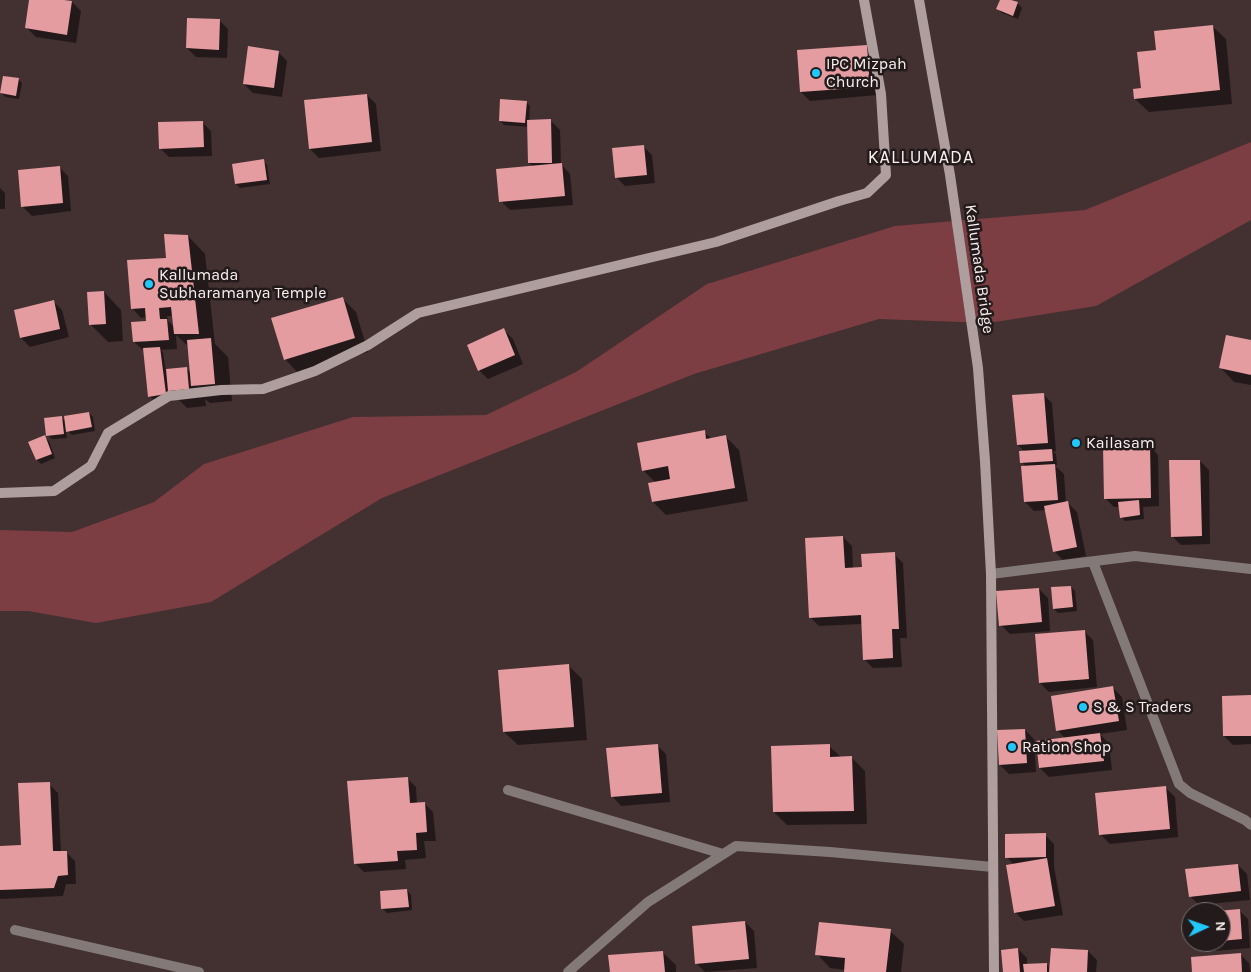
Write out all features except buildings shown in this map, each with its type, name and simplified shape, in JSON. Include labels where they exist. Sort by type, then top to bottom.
[{"type":"main road","points":[[0,493],[54,491],[90,466],[108,433],[169,396],[221,390],[263,389],[314,371],[350,354],[368,345],[418,313],[716,242],[867,193],[886,175],[881,94],[864,0]]},
{"type":"main road","name":"Kallumada Bridge","points":[[920,0],[950,175],[978,368],[991,574],[994,972]]},
{"type":"street","points":[[991,574],[1135,556],[1251,570]]},
{"type":"street","points":[[1093,562],[1179,784],[1190,793],[1245,820],[1251,825]]},
{"type":"street","points":[[508,790],[723,854]]},
{"type":"street","points":[[568,972],[648,902],[736,846],[830,852],[993,867]]},
{"type":"street","points":[[15,930],[199,972]]},
{"type":"shaded area","points":[[1251,142],[1251,220],[1096,306],[989,323],[879,319],[694,374],[382,498],[211,602],[96,623],[28,611],[0,611],[0,530],[72,532],[154,502],[204,464],[353,417],[486,415],[576,372],[707,284],[895,226],[1085,210]]},
{"type":"place","name":"IPC Mizpah Church","points":[[816,73]]},
{"type":"place","name":"Kallumada Subharamanya Temple","points":[[149,284]]},
{"type":"place","name":"Kailasam","points":[[1076,443]]},
{"type":"place","name":"S & S Traders","points":[[1083,707]]},
{"type":"place","name":"Ration Shop","points":[[1012,747]]},
{"type":"district","name":"KALLUMADA","points":[[921,158]]}]
